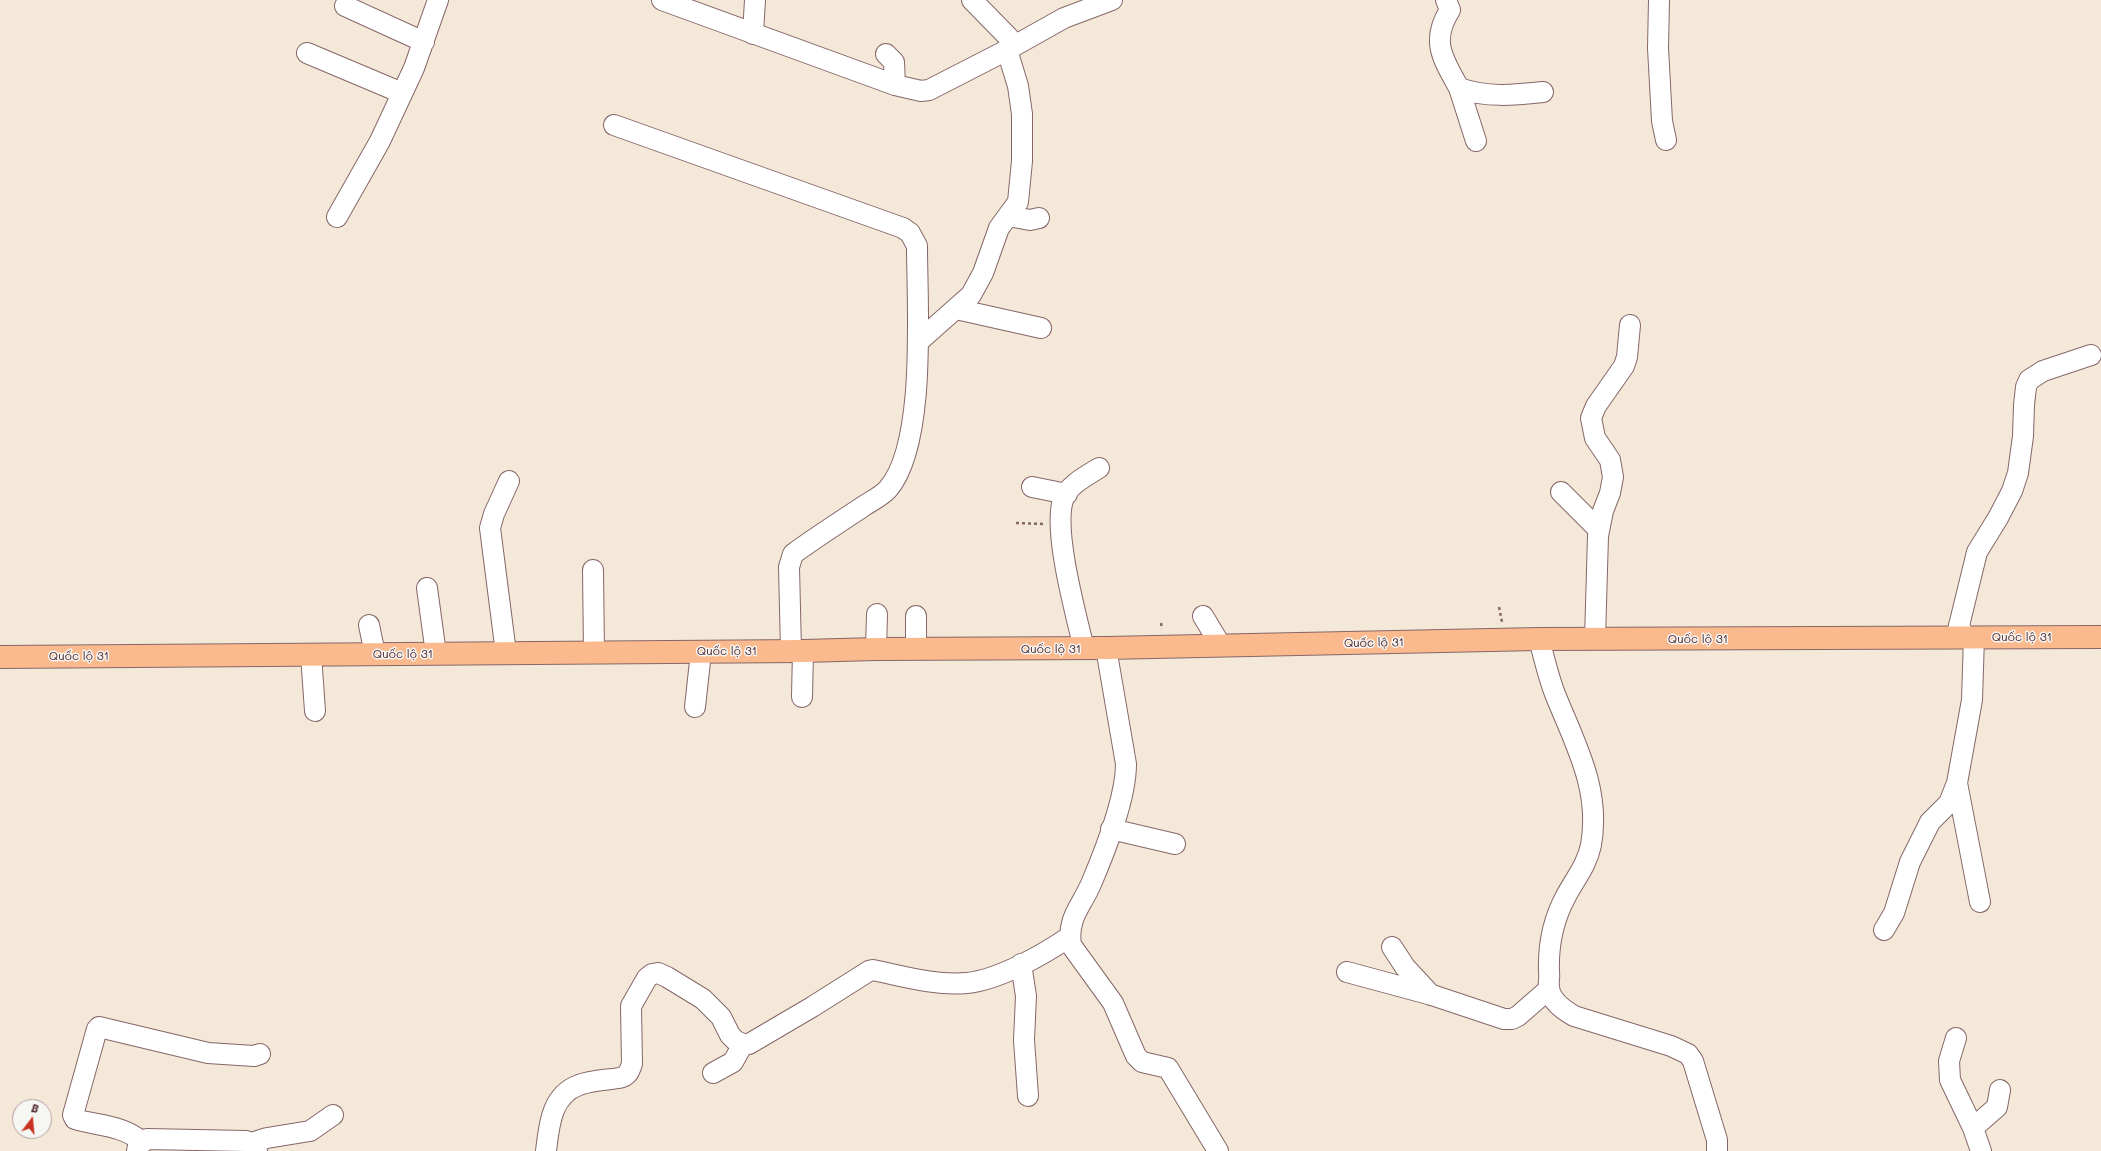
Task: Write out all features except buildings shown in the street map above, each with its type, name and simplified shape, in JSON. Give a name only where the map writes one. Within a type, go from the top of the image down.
[{"type":"highway","name":"Quốc lộ 31","points":[[0,657],[701,652],[876,649],[1084,649],[1538,639],[1963,633],[2101,637]]},
{"type":"street","points":[[337,217],[380,141],[424,42],[438,0]]},
{"type":"street","points":[[662,0],[895,85],[921,91],[929,90],[1064,18],[1112,0]]},
{"type":"street","points":[[753,34],[755,0]]},
{"type":"street","points":[[918,342],[956,309],[977,286],[996,234],[1018,202],[1022,161],[1022,114],[1011,47],[972,0]]},
{"type":"street","points":[[1446,0],[1450,10],[1440,29],[1439,46],[1459,88],[1476,141]]},
{"type":"street","points":[[1658,0],[1658,48],[1662,121],[1663,132],[1666,140]]},
{"type":"street","points":[[345,6],[424,42]]},
{"type":"street","points":[[307,53],[402,93]]},
{"type":"street","points":[[886,54],[894,62],[895,85]]},
{"type":"street","points":[[1459,88],[1468,91],[1504,96],[1543,92]]},
{"type":"street","points":[[614,125],[902,228],[910,233],[917,246],[918,366],[909,440],[899,473],[886,490],[793,554],[790,561],[802,697]]},
{"type":"street","points":[[1008,216],[1030,220],[1039,218]]},
{"type":"street","points":[[956,309],[1041,328]]},
{"type":"street","points":[[1595,639],[1599,530],[1613,477],[1610,460],[1595,438],[1591,418],[1596,406],[1624,366],[1627,357],[1630,325]]},
{"type":"street","points":[[1884,930],[1894,913],[1910,862],[1930,822],[1948,803],[1957,783],[1972,700],[1963,633],[1977,552],[1998,518],[2012,491],[2018,473],[2023,436],[2026,387],[2029,380],[2043,371],[2091,355]]},
{"type":"street","points":[[1084,649],[1064,555],[1060,519],[1064,499],[1067,494],[1078,480],[1099,468]]},
{"type":"street","points":[[506,653],[490,528],[494,514],[509,481]]},
{"type":"street","points":[[1032,487],[1067,494]]},
{"type":"street","points":[[1561,492],[1599,530]]},
{"type":"street","points":[[593,570],[594,652]]},
{"type":"street","points":[[427,588],[436,654]]},
{"type":"street","points":[[876,649],[878,614]]},
{"type":"street","points":[[916,616],[916,649]]},
{"type":"street","points":[[1203,616],[1220,646]]},
{"type":"street","points":[[369,625],[375,654]]},
{"type":"street","points":[[1538,639],[1554,692],[1584,768],[1593,803],[1594,823],[1585,864],[1566,896],[1554,924],[1548,957],[1549,988],[1561,1008],[1574,1016],[1671,1046],[1688,1054],[1693,1061],[1717,1140],[1717,1151]]},
{"type":"street","points":[[1106,648],[1126,764],[1123,796],[1091,884],[1072,919],[1069,937],[1071,945],[1079,958],[1113,1004],[1136,1056],[1142,1062],[1168,1068],[1218,1151]]},
{"type":"street","points":[[695,707],[701,652]]},
{"type":"street","points":[[311,655],[315,711]]},
{"type":"street","points":[[1957,783],[1980,902]]},
{"type":"street","points":[[1111,829],[1175,844]]},
{"type":"street","points":[[546,1151],[552,1111],[560,1099],[579,1085],[626,1077],[629,1072],[632,1064],[631,1006],[647,978],[652,974],[658,973],[667,977],[702,999],[721,1017],[730,1035],[743,1044],[754,1042],[869,971],[873,970],[897,976],[941,982],[965,983],[983,980],[1049,951],[1069,937]]},
{"type":"street","points":[[1392,947],[1406,967],[1432,995]]},
{"type":"street","points":[[1021,964],[1026,996],[1024,1040],[1028,1096]]},
{"type":"street","points":[[1347,972],[1432,995],[1504,1018],[1512,1019],[1549,988]]},
{"type":"street","points":[[260,1054],[254,1056],[208,1053],[99,1026],[96,1029],[73,1115],[75,1119],[119,1128],[134,1135],[140,1146],[158,1139],[246,1141],[254,1147],[267,1138],[310,1131],[333,1115]]},
{"type":"street","points":[[1956,1038],[1949,1061],[1950,1080],[1973,1128],[1981,1151]]},
{"type":"street","points":[[713,1073],[733,1062],[743,1044]]},
{"type":"street","points":[[1973,1128],[1997,1107],[2000,1090]]},
{"type":"path","points":[[1016,523],[1061,524]]}]
